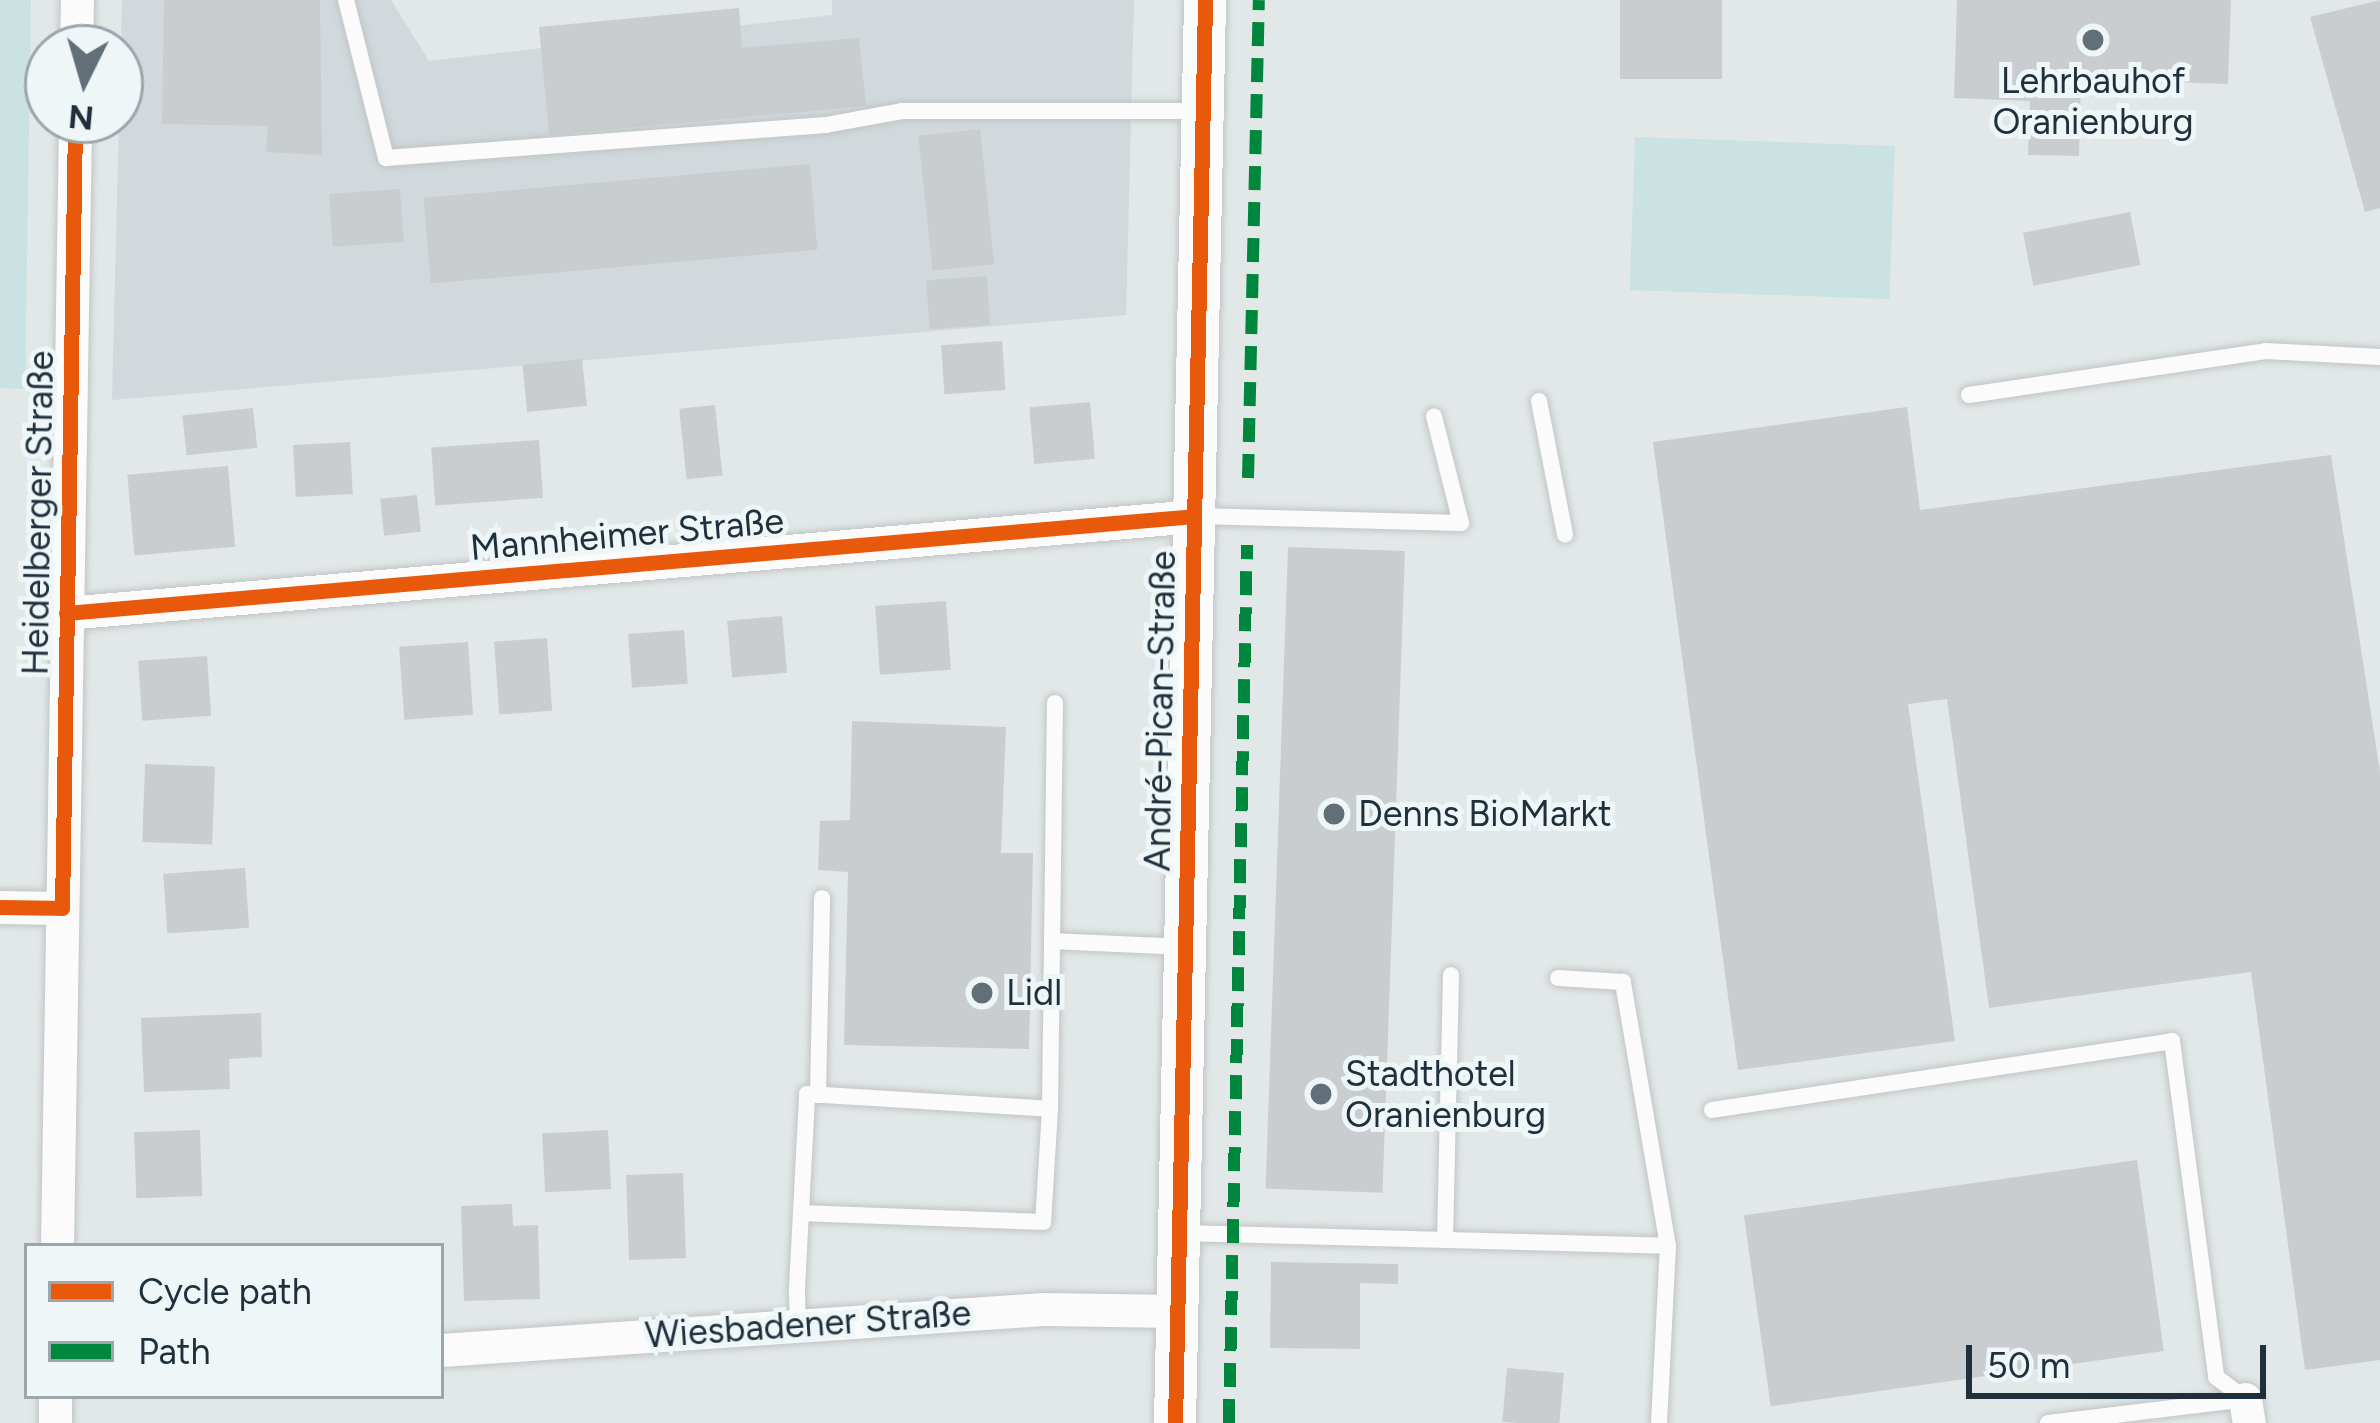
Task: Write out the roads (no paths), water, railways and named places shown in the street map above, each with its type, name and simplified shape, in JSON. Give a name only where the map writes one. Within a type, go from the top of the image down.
[{"type":"street","name":"André-Pican-Straße","points":[[1175,1423],[1205,0]]},
{"type":"street","name":"Heidelberger Straße","points":[[57,1243],[75,144]]},
{"type":"street","name":"Mannheimer Straße","points":[[66,613],[1194,516]]},
{"type":"street","points":[[0,907],[62,908]]},
{"type":"street","name":"Wiesbadener Straße","points":[[444,1350],[1044,1309],[1176,1311]]},
{"type":"lane","points":[[346,0],[386,158],[826,125],[902,111],[1202,111]]},
{"type":"lane","points":[[1969,395],[2266,351],[2380,357]]},
{"type":"lane","points":[[1539,401],[1565,536]]},
{"type":"lane","points":[[1194,516],[1461,523],[1434,416]]},
{"type":"lane","points":[[801,1213],[1043,1222],[1050,1109],[1055,703]]},
{"type":"lane","points":[[818,1095],[822,898]]},
{"type":"lane","points":[[1052,941],[1185,947]]},
{"type":"lane","points":[[1445,1240],[1451,975]]},
{"type":"lane","points":[[1558,978],[1623,982],[1668,1246],[1659,1423]]},
{"type":"lane","points":[[1712,1110],[2172,1041],[2216,1377],[2247,1411]]},
{"type":"lane","points":[[798,1324],[807,1094],[1050,1109]]},
{"type":"lane","points":[[1179,1233],[1668,1246]]},
{"type":"lane","points":[[2048,1423],[2247,1411]]},
{"type":"place","name":"Lehrbauhof Oranienburg","points":[[2093,40]]},
{"type":"place","name":"Denns BioMarkt","points":[[1334,814]]},
{"type":"place","name":"Lidl","points":[[982,993]]},
{"type":"place","name":"Stadthotel Oranienburg","points":[[1321,1094]]}]
